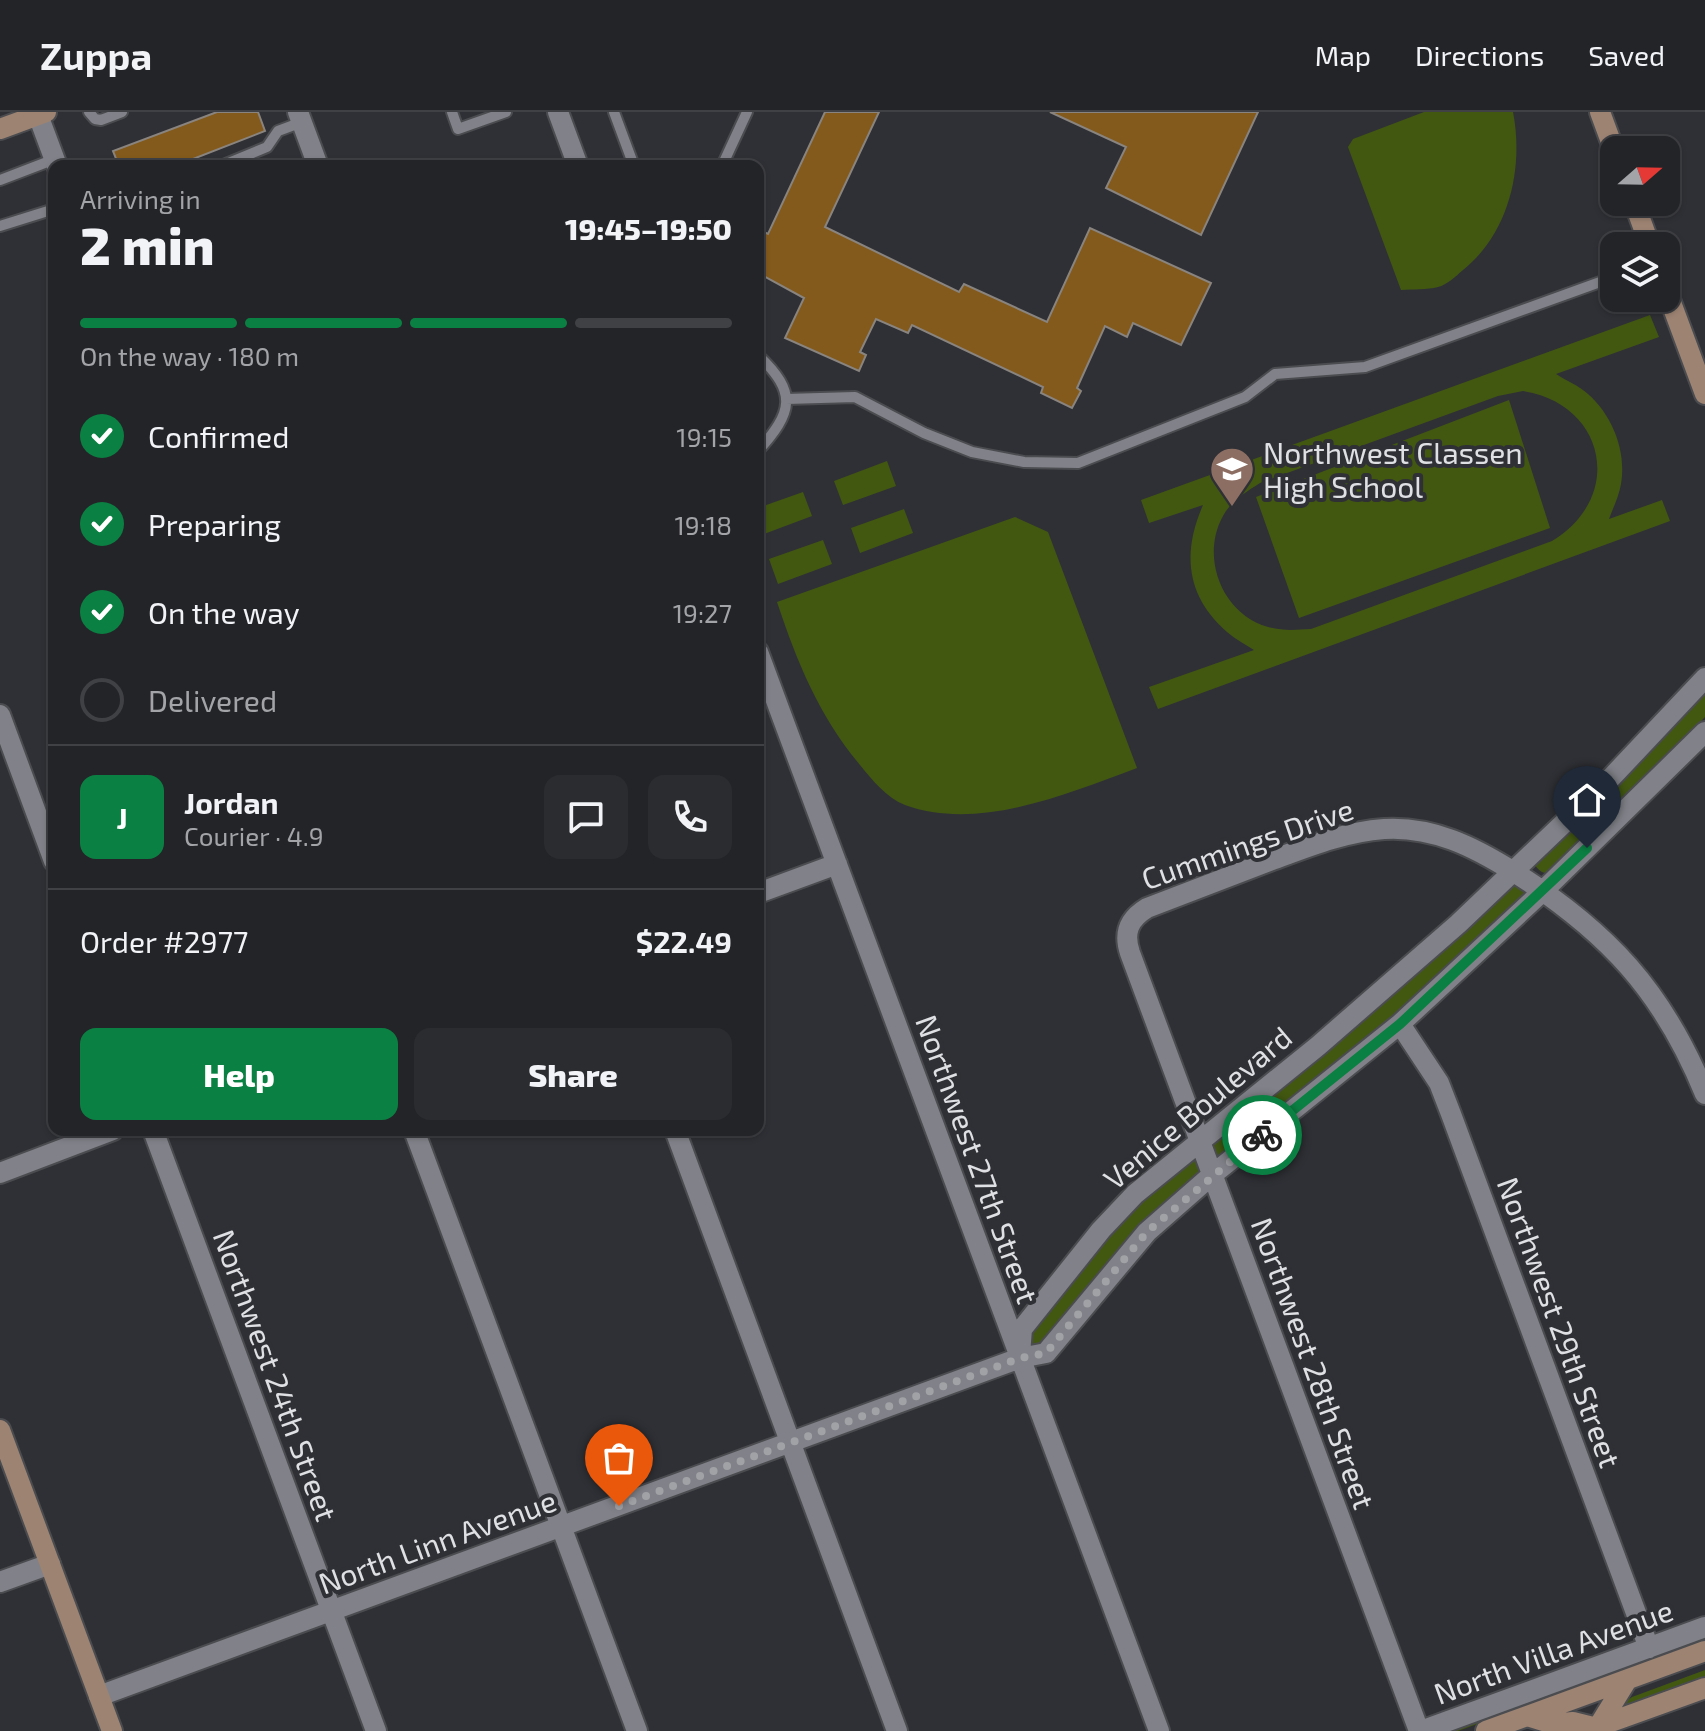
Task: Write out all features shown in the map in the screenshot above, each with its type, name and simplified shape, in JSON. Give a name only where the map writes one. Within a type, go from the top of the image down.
[{"type":"main road","points":[[1600,112],[1609,136]]},
{"type":"main road","points":[[0,129],[42,113]]},
{"type":"main road","points":[[1675,312],[1705,394]]},
{"type":"main road","points":[[0,1430],[112,1731]]},
{"type":"main road","name":"North Villa Avenue","points":[[1486,1731],[1705,1651]]},
{"type":"main road","points":[[1597,1730],[1627,1680]]},
{"type":"main road","points":[[1527,1716],[1553,1724],[1573,1722],[1597,1730],[1705,1688]]},
{"type":"street","points":[[42,113],[55,160]]},
{"type":"street","points":[[563,113],[576,160]]},
{"type":"street","points":[[300,117],[316,160]]},
{"type":"street","name":"Northwest 27th Street","points":[[764,668],[1159,1731]]},
{"type":"street","name":"Venice Boulevard","points":[[1705,678],[1608,781],[1458,924],[1318,1046],[1135,1194],[1101,1230],[1022,1329],[1020,1358],[1046,1353],[1147,1232],[1212,1175],[1400,1024],[1543,891],[1705,732]]},
{"type":"street","points":[[0,715],[48,845]]},
{"type":"street","name":"Cummings Drive","points":[[1129,925],[1147,908],[1355,833],[1395,829],[1434,833],[1471,846],[1512,871],[1603,938],[1644,984],[1670,1021],[1705,1094]]},
{"type":"street","points":[[764,891],[837,864]]},
{"type":"street","name":"Northwest 28th Street","points":[[1129,925],[1127,943],[1420,1731]]},
{"type":"street","name":"Northwest 29th Street","points":[[1400,1024],[1432,1071],[1451,1114],[1649,1648]]},
{"type":"street","points":[[0,1173],[97,1136]]},
{"type":"street","name":"Northwest 24th Street","points":[[155,1136],[376,1731]]},
{"type":"street","points":[[416,1136],[637,1731]]},
{"type":"street","points":[[677,1136],[897,1731]]},
{"type":"street","name":"North Linn Avenue","points":[[99,1696],[1020,1358]]},
{"type":"street","points":[[0,1582],[50,1564]]},
{"type":"street","name":"North Villa Avenue","points":[[1420,1731],[1705,1627]]},
{"type":"lane","points":[[89,112],[95,119],[101,120],[122,112]]},
{"type":"lane","points":[[452,112],[458,129],[506,112]]},
{"type":"lane","points":[[614,112],[632,160]]},
{"type":"lane","points":[[725,160],[747,112]]},
{"type":"lane","points":[[236,160],[267,147],[278,131],[300,117]]},
{"type":"lane","points":[[0,180],[48,165]]},
{"type":"lane","points":[[0,226],[48,211]]},
{"type":"lane","points":[[786,399],[855,397],[924,433],[972,452],[1024,462],[1078,463],[1245,397],[1275,374],[1365,367],[1600,282]]},
{"type":"lane","points":[[764,361],[775,371],[786,399],[784,418],[764,443]]},
{"type":"green space","points":[[1424,112],[1513,112],[1516,133],[1514,177],[1502,219],[1479,255],[1441,286],[1401,290],[1348,147],[1353,139]]},
{"type":"green space","points":[[1650,315],[1659,337],[1556,374],[1593,399],[1615,432],[1622,471],[1619,493],[1609,519],[1662,500],[1670,521],[1158,709],[1149,687],[1254,650],[1230,635],[1213,618],[1196,589],[1192,573],[1192,540],[1203,505],[1149,523],[1141,500]],"holes":[[[1523,391],[1551,399],[1573,414],[1588,433],[1596,454],[1597,478],[1590,501],[1575,522],[1552,541],[1311,629],[1268,627],[1238,610],[1227,597],[1215,566],[1216,532],[1230,506],[1260,483],[1498,396]]]},
{"type":"green space","points":[[1509,400],[1550,528],[1299,618],[1256,497]]},
{"type":"green space","points":[[887,461],[896,486],[843,505],[834,481]]},
{"type":"green space","points":[[803,492],[812,516],[764,534],[764,506]]},
{"type":"green space","points":[[904,509],[913,533],[860,553],[851,528]]},
{"type":"green space","points":[[1015,517],[1048,532],[1137,768],[1053,798],[993,812],[933,812],[905,805],[875,782],[845,746],[821,708],[801,667],[777,602]]},
{"type":"green space","points":[[823,540],[832,564],[778,584],[769,559]]},
{"type":"green space","points":[[1705,689],[1705,717],[1555,871],[1545,873],[1539,869],[1534,864]]},
{"type":"green space","points":[[1515,880],[1529,890],[1397,1017],[1216,1161],[1211,1147],[1216,1136]]},
{"type":"green space","points":[[1198,1151],[1205,1168],[1140,1227],[1040,1346],[1027,1343],[1038,1323],[1119,1222]]},
{"type":"green space","points":[[1705,1635],[1705,1641],[1458,1731],[1442,1731]]},
{"type":"green space","points":[[1705,1670],[1705,1678],[1622,1708],[1621,1705],[1632,1697]]},
{"type":"building","points":[[217,112],[258,112],[265,131],[190,160],[117,160],[113,151]]},
{"type":"building","points":[[825,112],[879,112],[825,227],[959,292],[964,284],[1047,322],[1090,228],[1211,283],[1181,345],[1133,323],[1127,337],[1105,326],[1077,388],[1081,391],[1072,408],[1041,393],[1043,387],[912,325],[908,333],[876,319],[860,352],[866,355],[859,371],[785,338],[804,298],[764,276],[764,232],[768,234]]},
{"type":"building","points":[[1050,112],[1258,112],[1201,235],[1106,188],[1126,147]]},
{"type":"way so far","points":[[619,1506],[1020,1358],[1046,1353],[1147,1232],[1262,1135]]},
{"type":"place","name":"Northwest Classen High School","points":[[1232,508]]},
{"type":"route","points":[[1262,1135],[1400,1024],[1587,848]]}]
